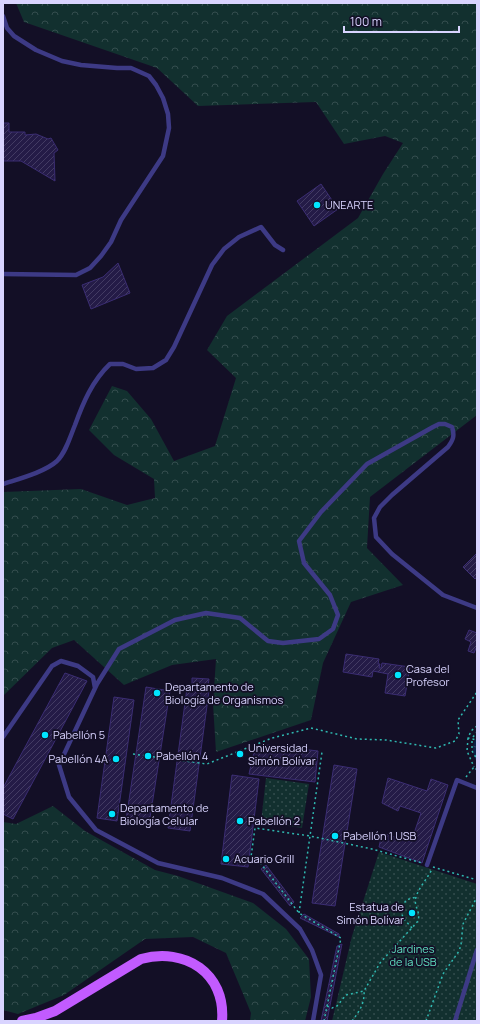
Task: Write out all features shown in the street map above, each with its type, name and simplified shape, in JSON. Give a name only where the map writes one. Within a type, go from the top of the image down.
[{"type":"main road","points":[[22,1021],[55,1011],[141,959],[153,955],[168,955],[180,958],[191,962],[207,974],[217,988],[220,998],[222,1021]]},
{"type":"lane","points":[[3,16],[7,28],[14,36],[36,50],[62,61],[81,65],[131,68],[149,76],[163,98],[168,114],[169,128],[163,156],[121,220],[111,242],[90,268],[76,275],[3,274]]},
{"type":"lane","points":[[3,484],[35,474],[56,461],[67,445],[84,400],[99,374],[110,364],[123,364],[136,369],[154,368],[166,360],[174,347],[212,265],[224,249],[239,237],[261,227],[275,245],[283,250]]},
{"type":"lane","points":[[313,1021],[321,975],[312,950],[300,929],[263,894],[222,878],[158,863],[96,830],[69,797],[59,765],[95,688],[119,649],[175,620],[206,613],[240,618],[268,641],[283,643],[319,639],[333,629],[338,615],[330,595],[304,563],[299,542],[321,512],[367,464],[422,432],[439,424],[445,424],[452,428],[454,433],[453,441],[380,507],[374,518],[376,537],[392,554],[443,595],[477,608]]},
{"type":"lane","points":[[3,737],[52,666],[61,661],[78,666],[93,677],[95,688]]},
{"type":"lane","points":[[427,865],[457,780],[477,788]]},
{"type":"lane","points":[[455,1021],[477,950]]},
{"type":"path","points":[[133,754],[207,764],[272,738],[311,728],[357,739],[386,740],[436,748],[455,741],[459,734],[458,720],[477,692]]},
{"type":"path","points":[[477,726],[471,731],[468,738],[467,752],[477,770]]},
{"type":"path","points":[[473,737],[477,732]]},
{"type":"path","points":[[468,738],[477,740]]},
{"type":"path","points":[[472,741],[472,751],[477,759]]},
{"type":"path","points":[[299,913],[322,752]]},
{"type":"path","points":[[463,783],[466,776],[474,767]]},
{"type":"path","points":[[324,1021],[341,938],[299,913],[258,860],[251,857],[255,828],[310,836],[372,849],[477,880]]},
{"type":"path","points":[[352,1021],[358,1014],[362,1005],[364,991],[380,963],[418,921],[420,912],[416,904],[416,897],[433,867]]},
{"type":"path","points":[[412,928],[403,918],[401,910],[406,900],[416,897]]},
{"type":"path","points":[[426,1021],[443,974],[459,951],[463,924],[477,897]]},
{"type":"path","points":[[327,1006],[332,1008],[337,1006],[346,996],[364,991]]},
{"type":"green space","points":[[16,3],[477,3],[477,415],[370,497],[367,548],[403,585],[351,602],[323,663],[311,720],[216,752],[213,704],[216,659],[172,665],[124,685],[74,640],[52,648],[3,696],[3,492],[81,489],[127,505],[155,498],[154,479],[114,455],[89,430],[112,386],[127,391],[151,419],[174,461],[215,446],[236,378],[207,350],[227,316],[358,218],[383,174],[403,143],[385,136],[344,144],[316,102],[198,106],[157,68],[24,22]]},
{"type":"green space","points":[[266,778],[309,784],[302,828],[261,822]]},
{"type":"green space","points":[[53,806],[85,831],[155,870],[178,876],[253,903],[286,929],[309,959],[311,997],[305,1021],[250,1021],[251,1013],[226,953],[193,937],[145,939],[64,995],[18,1014],[3,1010],[3,822],[16,824]]},
{"type":"green space","name":"Jardines de la USB","points":[[379,852],[477,884],[477,1021],[332,1021],[352,936]]},
{"type":"water","points":[[477,737],[477,763],[473,750]]},
{"type":"building","points":[[3,123],[9,123],[9,132],[25,132],[25,135],[36,134],[48,139],[51,138],[58,150],[54,153],[55,181],[21,161],[3,161]]},
{"type":"building","name":"UNEARTE","points":[[321,184],[338,209],[314,226],[297,201]]},
{"type":"building","points":[[118,263],[130,293],[91,309],[82,285],[103,277]]},
{"type":"building","points":[[477,553],[477,577],[475,579],[463,567]]},
{"type":"building","points":[[469,630],[477,633],[477,649],[476,648],[474,653],[468,651],[471,642],[465,639]]},
{"type":"building","name":"Casa del Profesor","points":[[346,654],[379,659],[379,668],[381,668],[382,663],[410,667],[405,696],[385,693],[388,674],[373,671],[372,677],[343,672]]},
{"type":"building","name":"Pabellón 5","points":[[65,673],[87,681],[13,819],[3,814],[3,788]]},
{"type":"building","points":[[192,678],[209,679],[208,686],[192,685]]},
{"type":"building","name":"Pabellón 4","points":[[146,687],[170,691],[149,824],[126,820]]},
{"type":"building","points":[[187,688],[209,691],[190,831],[168,828]]},
{"type":"building","name":"Pabellón 4A","points":[[114,697],[134,700],[117,821],[97,818]]},
{"type":"building","points":[[268,745],[318,751],[315,782],[249,774],[254,752]]},
{"type":"building","name":"Pabellón 1 USB","points":[[334,765],[357,769],[335,906],[312,903]]},
{"type":"building","name":"Pabellón 2","points":[[232,775],[259,779],[248,867],[221,864]]},
{"type":"building","points":[[388,778],[427,791],[431,779],[448,785],[422,863],[379,847],[382,833],[411,842],[421,813],[400,806],[398,811],[382,803]]},
{"type":"building","points":[[266,865],[294,902],[290,906],[261,869]]},
{"type":"building","points":[[304,914],[339,934],[339,937],[300,918]]},
{"type":"building","points":[[342,944],[327,1021],[321,1021],[337,946]]},
{"type":"place","name":"UNEARTE","points":[[317,205]]},
{"type":"place","name":"Casa del Profesor","points":[[398,675]]},
{"type":"place","name":"Departamento de Biología de Organismos","points":[[157,693]]},
{"type":"place","name":"Pabellón 5","points":[[45,735]]},
{"type":"place","name":"Universidad Simón Bolívar","points":[[240,754]]},
{"type":"place","name":"Pabellón 4","points":[[148,756]]},
{"type":"place","name":"Pabellón 4A","points":[[116,759]]},
{"type":"place","name":"Departamento de Biología Celular","points":[[112,814]]},
{"type":"place","name":"Pabellón 2","points":[[240,821]]},
{"type":"place","name":"Pabellón 1 USB","points":[[335,836]]},
{"type":"place","name":"Acuario Grill","points":[[226,859]]},
{"type":"place","name":"Estatua de Simón Bolívar","points":[[412,913]]}]
